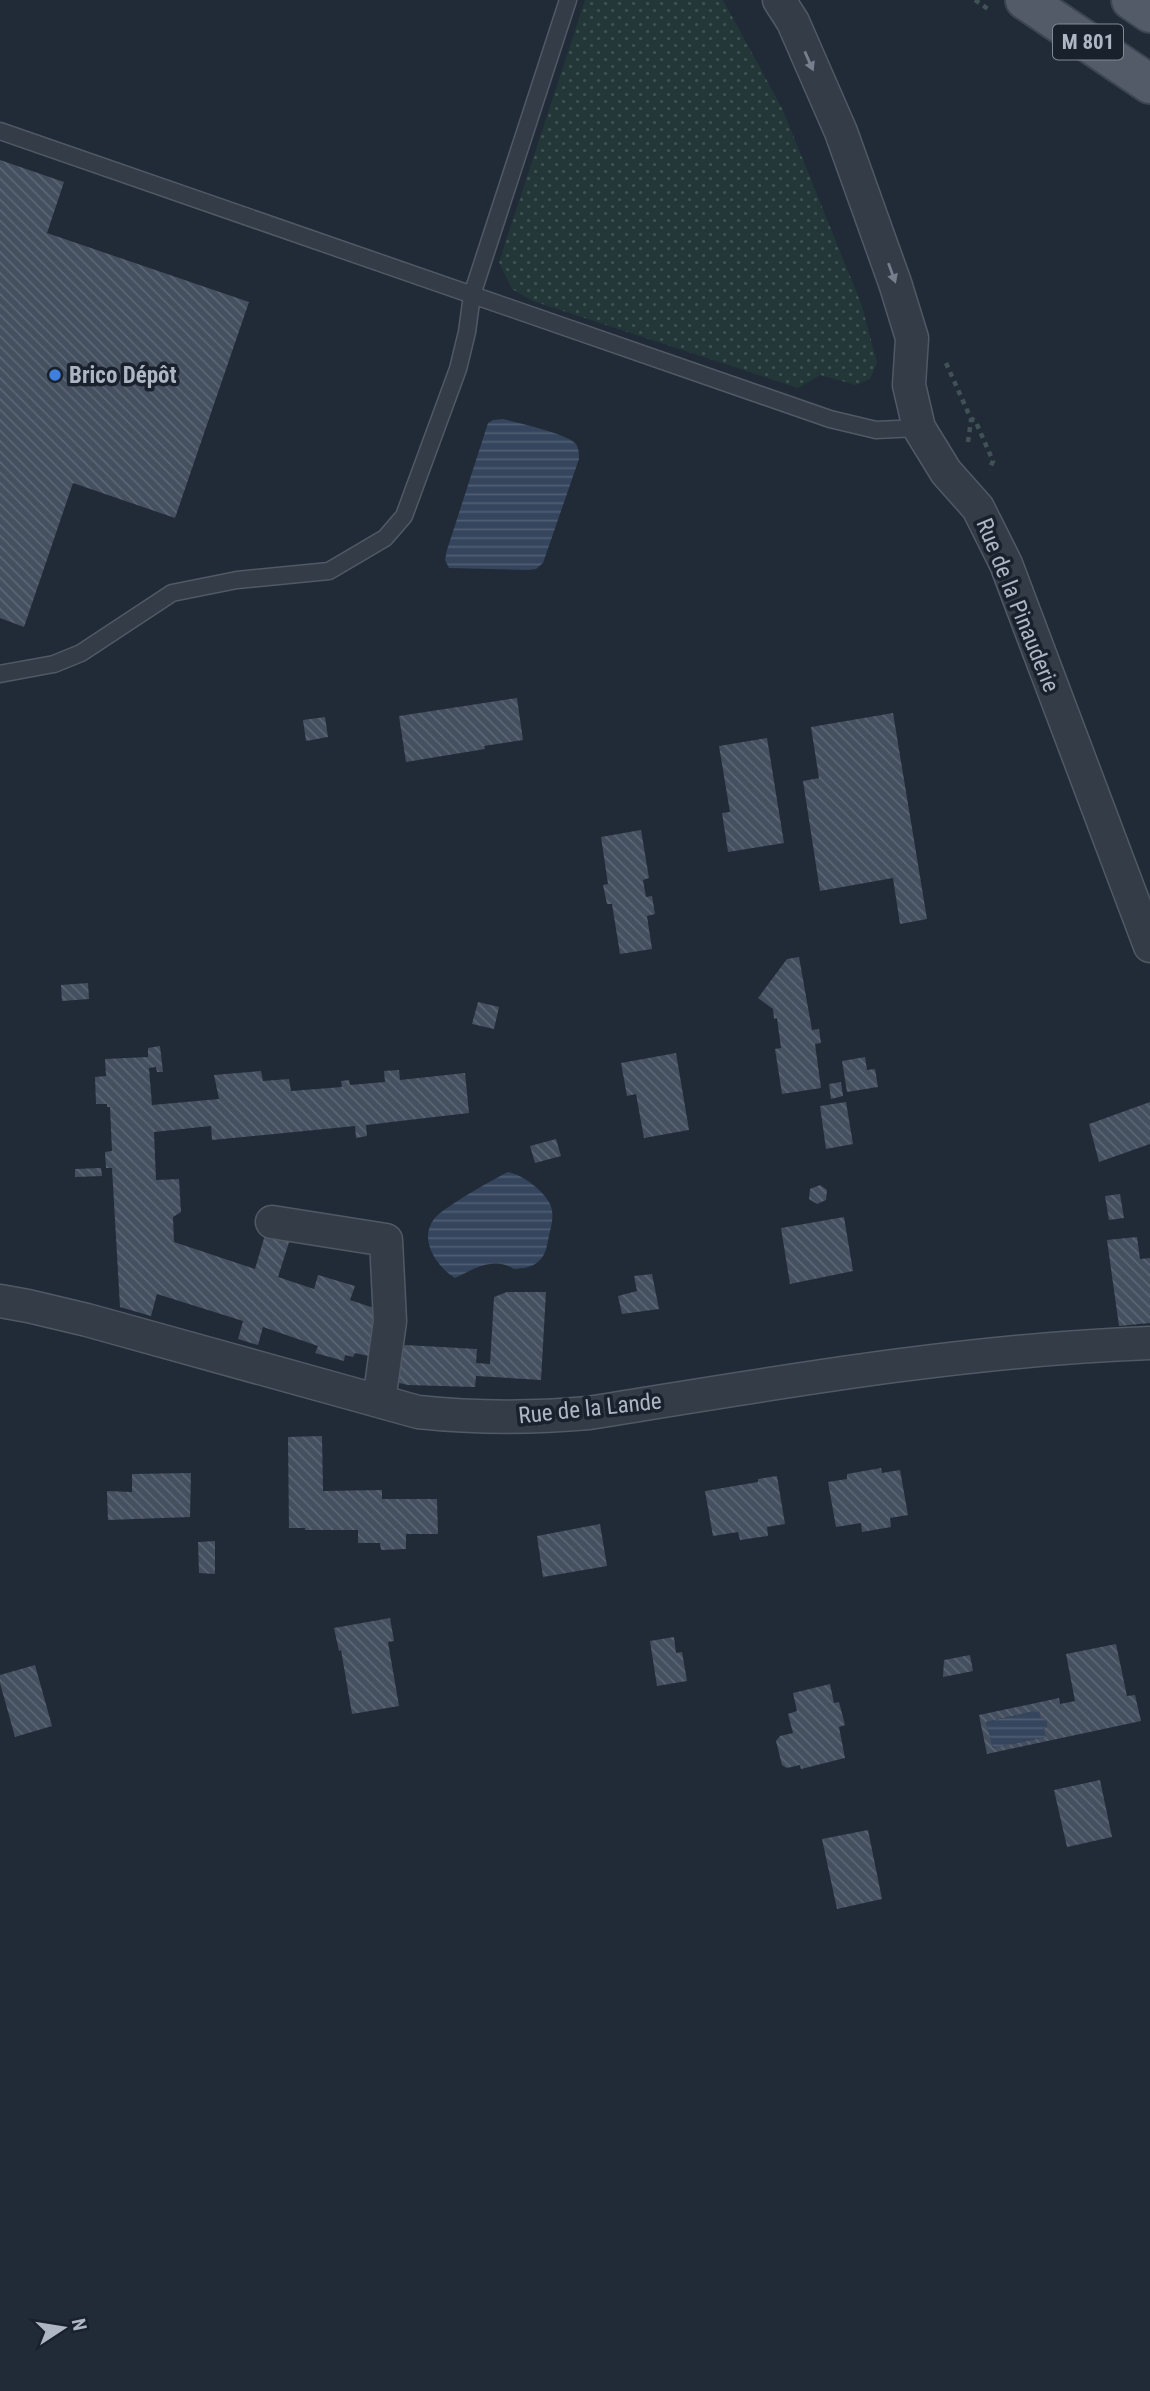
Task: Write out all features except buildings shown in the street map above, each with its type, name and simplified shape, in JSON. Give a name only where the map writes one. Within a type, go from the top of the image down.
[{"type":"main road","name":"M 801","points":[[1025,0],[1150,84]]},
{"type":"main road","name":"M 801","points":[[1130,0],[1150,13]]},
{"type":"street","name":"Rue de la Pinauderie","points":[[779,0],[793,22],[841,132],[895,284],[912,338],[909,384],[919,428],[946,472],[978,508],[1006,564],[1150,946]]},
{"type":"street","points":[[272,1222],[386,1240],[390,1321],[379,1401]]},
{"type":"street","name":"Rue de la Lande","points":[[0,1301],[87,1320],[418,1412],[542,1417],[589,1413],[911,1364],[1088,1345],[1150,1343]]},
{"type":"lane","points":[[0,674],[54,664],[81,653],[172,593],[237,580],[329,570],[385,538],[404,516],[453,382],[467,332],[472,295],[568,0]]},
{"type":"lane","points":[[0,131],[830,419],[876,430],[919,428]]},
{"type":"path","points":[[971,419],[975,420],[993,461],[989,470]]},
{"type":"green space","points":[[585,0],[723,0],[782,108],[862,306],[877,363],[870,379],[856,385],[820,375],[798,388],[533,301],[512,289],[499,262]]},
{"type":"water","points":[[503,419],[569,439],[578,449],[579,459],[543,563],[536,569],[529,570],[449,568],[445,560],[447,550],[488,423]]},
{"type":"water","points":[[508,1172],[532,1184],[550,1204],[552,1220],[543,1256],[527,1267],[514,1269],[506,1265],[491,1264],[455,1278],[436,1260],[429,1244],[428,1236],[434,1219],[469,1194]]},
{"type":"water","points":[[1039,1710],[1047,1721],[1047,1727],[1043,1729],[1046,1737],[993,1748],[986,1722]]},
{"type":"place","name":"Brico Dépôt","points":[[55,375]]}]
